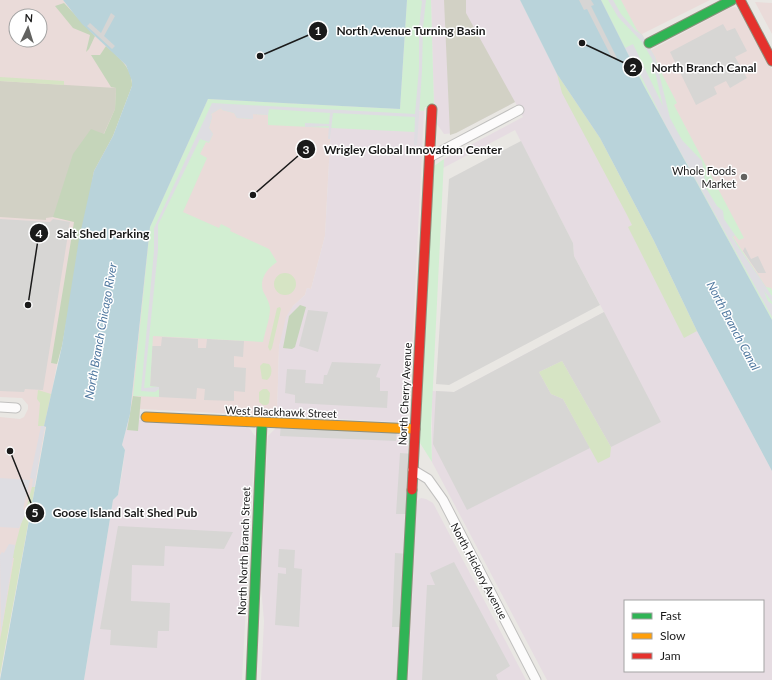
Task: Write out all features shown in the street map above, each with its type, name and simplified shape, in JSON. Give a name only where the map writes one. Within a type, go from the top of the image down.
[{"type":"street","points":[[649,43],[732,0]]},
{"type":"street","points":[[740,0],[772,61]]},
{"type":"street","name":"North Cherry Avenue","points":[[402,680],[432,109]]},
{"type":"street","points":[[430,157],[519,110]]},
{"type":"street","points":[[0,407],[16,408]]},
{"type":"street","name":"West Blackhawk Street","points":[[146,417],[415,429]]},
{"type":"street","name":"North North Branch Street","points":[[251,680],[262,423]]},
{"type":"street","name":"North Hickory Avenue","points":[[413,470],[428,479],[442,500],[536,680]]},
{"type":"shaded area","points":[[0,0],[63,0],[82,24],[127,65],[57,364],[0,675],[0,417],[20,419],[24,417],[28,409],[28,405],[22,398],[0,397]]},
{"type":"shaded area","points":[[420,0],[426,0],[423,27],[422,71],[417,145],[414,145],[415,117],[333,113],[330,139],[328,139],[329,126],[305,127],[305,123],[329,124],[330,113],[269,109],[268,115],[253,114],[253,119],[237,118],[234,113],[222,110],[221,108],[211,114],[212,117],[209,128],[213,134],[209,142],[200,139],[158,225],[158,250],[144,388],[159,387],[159,389],[155,392],[141,391],[154,251],[154,228],[212,103],[415,114],[419,68],[419,28],[422,1]]},
{"type":"shaded area","points":[[431,0],[520,0],[557,74],[600,138],[697,331],[772,471],[772,680],[547,680],[432,462],[432,391],[454,392],[604,312],[574,256],[573,243],[515,130],[443,168],[444,159],[523,117],[515,102],[456,133],[444,134],[436,123],[434,107]]},
{"type":"shaded area","points":[[444,0],[466,0],[466,13],[515,102],[450,135]]},
{"type":"shaded area","points":[[601,0],[710,0],[642,34],[651,50],[730,8],[735,7],[742,11],[772,69],[772,320],[644,86]]},
{"type":"shaded area","points":[[608,0],[613,0],[621,14],[635,30],[642,35],[655,57],[670,118],[682,140],[702,161],[706,188],[717,206],[723,211],[724,219],[735,235],[732,237],[772,296],[772,302],[764,291],[768,301],[772,304],[772,317],[666,126],[636,66],[639,65],[634,56],[630,58],[625,48],[633,44],[663,106],[652,59],[642,42],[618,17]]},
{"type":"shaded area","points":[[755,2],[772,3],[772,34]]},
{"type":"shaded area","points":[[723,24],[727,31],[735,28],[747,51],[735,57],[747,78],[730,88],[726,81],[714,87],[717,94],[696,105],[670,52]]},
{"type":"shaded area","points":[[0,81],[116,88],[115,109],[95,153],[74,221],[53,217],[46,218],[46,220],[0,217]]},
{"type":"shaded area","points":[[208,99],[332,106],[325,236],[311,289],[307,288],[305,295],[293,306],[279,346],[277,416],[140,409],[140,415],[130,414],[150,227]]},
{"type":"shaded area","points":[[332,106],[424,111],[409,411],[405,419],[398,422],[277,416],[279,346],[286,317],[293,306],[305,295],[307,288],[311,289],[325,236]]},
{"type":"shaded area","points":[[521,141],[573,243],[574,256],[600,305],[449,385],[436,384],[449,179]]},
{"type":"shaded area","points":[[0,219],[50,222],[53,219],[70,222],[43,390],[25,389],[24,392],[0,391]]},
{"type":"shaded area","points":[[308,310],[328,312],[318,352],[299,346]]},
{"type":"shaded area","points":[[604,312],[661,422],[611,447],[562,361],[539,372],[551,394],[563,399],[590,448],[467,510],[433,444],[436,391],[454,392]]},
{"type":"shaded area","points":[[162,337],[198,339],[198,348],[206,348],[207,339],[244,341],[243,357],[234,356],[234,367],[246,368],[245,392],[234,391],[234,401],[204,400],[205,389],[197,388],[196,399],[159,397],[159,387],[150,387],[152,346],[161,346]]},
{"type":"shaded area","points":[[332,362],[381,364],[376,377],[380,378],[380,391],[388,391],[387,408],[295,403],[295,395],[285,393],[287,369],[306,370],[305,383],[323,384],[324,375],[327,375]]},
{"type":"shaded area","points":[[130,414],[140,415],[139,420],[246,426],[255,436],[242,680],[84,680],[113,500],[118,495],[122,473],[125,450],[122,445]]},
{"type":"shaded area","points":[[281,423],[397,429],[396,441],[280,436]]},
{"type":"shaded area","points":[[41,426],[45,426],[34,487],[32,487],[33,479],[30,478]]},
{"type":"shaded area","points":[[276,428],[397,434],[406,439],[408,444],[397,680],[261,680],[264,621],[261,586],[268,436]]},
{"type":"shaded area","points":[[400,453],[414,454],[411,514],[396,514]]},
{"type":"shaded area","points":[[0,478],[30,480],[23,509],[27,511],[19,528],[0,527]]},
{"type":"shaded area","points":[[421,498],[433,503],[526,680],[408,680],[417,501]]},
{"type":"shaded area","points":[[118,526],[233,532],[224,549],[165,546],[164,566],[132,565],[131,601],[170,603],[169,631],[158,631],[157,648],[110,645],[111,630],[100,629]]},
{"type":"shaded area","points":[[9,544],[15,545],[1,633],[0,555],[2,552],[4,553]]},
{"type":"shaded area","points":[[279,549],[295,550],[294,568],[302,569],[299,627],[275,625],[278,573],[286,574],[286,568],[278,567]]},
{"type":"shaded area","points":[[395,553],[409,554],[405,627],[392,627]]},
{"type":"shaded area","points":[[454,562],[510,666],[496,675],[498,680],[422,680],[427,585],[435,585],[430,573]]},
{"type":"green space","points":[[407,0],[431,0],[434,107],[425,107],[424,111],[416,110],[415,132],[268,125],[268,115],[253,114],[253,119],[237,118],[234,113],[222,110],[221,108],[211,114],[212,117],[209,128],[213,134],[209,143],[206,142],[200,154],[207,158],[183,212],[219,228],[221,224],[231,229],[230,231],[269,249],[277,262],[270,267],[262,282],[263,291],[270,308],[263,342],[153,336],[150,386],[159,387],[159,397],[133,396],[150,227],[208,99],[400,109]]},
{"type":"green space","points":[[601,0],[621,0],[637,30],[642,35],[655,57],[677,103],[674,105],[744,238],[739,240],[735,235],[733,237],[766,287],[771,288],[772,320],[644,86]]},
{"type":"green space","points":[[64,3],[95,36],[86,52],[90,35],[73,28],[55,6]]},
{"type":"green space","points":[[106,46],[124,63],[130,74],[132,86],[113,136],[94,171],[62,346],[57,364],[51,363],[74,222],[53,217],[73,154],[91,129],[104,134],[115,109],[116,88],[111,87],[91,55],[100,55]]},
{"type":"green space","points":[[557,74],[600,138],[654,241],[697,331],[684,338],[628,227],[632,225],[562,93]]},
{"type":"green space","points":[[0,77],[64,81],[64,85],[0,81]]},
{"type":"green space","points":[[444,159],[431,426],[432,462],[420,443],[434,166]]},
{"type":"green space","points":[[285,273],[293,276],[296,284],[293,292],[285,295],[277,292],[274,284],[277,276]]},
{"type":"green space","points":[[300,305],[306,307],[295,347],[292,349],[283,348],[289,316]]},
{"type":"green space","points":[[280,307],[281,309],[270,351],[268,347],[277,308]]},
{"type":"green space","points":[[562,361],[611,447],[610,457],[598,463],[563,399],[551,394],[539,372]]},
{"type":"green space","points":[[263,363],[269,364],[271,368],[271,375],[267,380],[262,379],[260,366]]},
{"type":"green space","points":[[263,389],[267,389],[270,393],[269,403],[267,405],[263,405],[259,402],[259,392]]},
{"type":"green space","points":[[38,390],[51,394],[44,426],[38,426],[40,403],[37,399]]},
{"type":"green space","points":[[133,396],[141,397],[138,431],[127,430]]},
{"type":"green space","points":[[32,487],[35,487],[0,675],[0,640],[14,558],[12,558]]},
{"type":"water","name":"North Branch Chicago River","points":[[63,0],[407,0],[400,109],[208,99],[150,227],[130,414],[122,445],[125,450],[118,495],[113,500],[84,680],[0,680],[46,427],[44,426],[62,346],[79,239],[94,171],[113,136],[132,86],[132,81],[126,65],[82,24]]},
{"type":"water","name":"North Branch Canal","points":[[520,0],[601,0],[644,86],[772,320],[772,471],[697,331],[654,241],[600,138],[557,74]]},
{"type":"pier","points":[[579,0],[591,0],[594,5],[591,6],[617,58],[613,60],[587,9],[584,10]]},
{"type":"pier","points":[[111,13],[115,16],[104,36],[115,46],[112,49],[87,26],[90,23],[101,33]]},
{"type":"pier","points":[[745,247],[751,259],[758,256],[766,273],[758,273],[743,251]]},
{"type":"traffic: fast","points":[[649,43],[732,0]]},
{"type":"traffic: fast","points":[[251,680],[262,423]]},
{"type":"traffic: fast","points":[[402,680],[412,490]]},
{"type":"traffic: slow","points":[[146,417],[415,429]]},
{"type":"traffic: jam","points":[[740,0],[772,61]]},
{"type":"traffic: jam","points":[[412,490],[432,109]]},
{"type":"place","name":"North Branch Canal","points":[[582,43]]},
{"type":"place","name":"North Avenue Turning Basin","points":[[260,56]]},
{"type":"place","name":"Whole Foods Market","points":[[744,177]]},
{"type":"place","name":"Wrigley Global Innovation Center","points":[[253,195]]},
{"type":"place","name":"Salt Shed Parking","points":[[28,305]]},
{"type":"place","name":"Goose Island Salt Shed Pub","points":[[10,451]]}]
